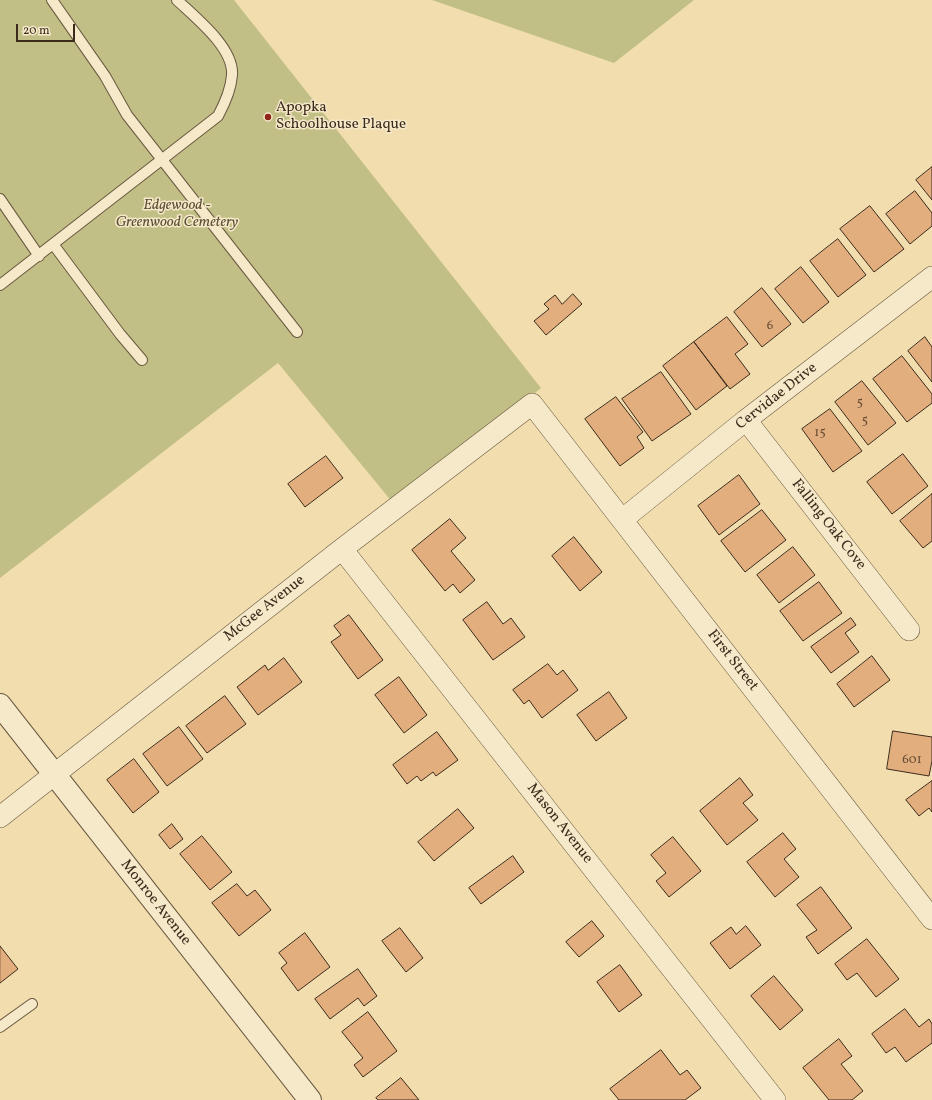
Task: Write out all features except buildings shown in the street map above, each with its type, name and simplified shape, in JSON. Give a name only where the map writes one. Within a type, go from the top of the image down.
[{"type":"street","name":"Cervidae Drive","points":[[623,519],[746,420],[932,277]]},
{"type":"street","name":"First Street","points":[[532,404],[623,519],[932,919]]},
{"type":"street","name":"McGee Avenue","points":[[0,817],[342,549],[532,404]]},
{"type":"street","name":"Falling Oak Cove","points":[[746,420],[908,630]]},
{"type":"street","name":"Mason Avenue","points":[[342,549],[774,1100]]},
{"type":"street","name":"Monroe Avenue","points":[[0,705],[310,1100]]},
{"type":"lane","points":[[52,0],[105,76],[128,115],[297,332]]},
{"type":"lane","points":[[0,285],[218,116],[227,99],[232,74],[227,53],[215,37],[177,0]]},
{"type":"lane","points":[[0,199],[39,256]]},
{"type":"lane","points":[[53,244],[120,334],[142,360]]},
{"type":"lane","points":[[0,1027],[32,1004]]},
{"type":"green space","name":"Edgewood - Greenwood Cemetery","points":[[0,0],[234,0],[541,388],[393,503],[278,363],[0,578]]},
{"type":"green space","points":[[432,0],[694,0],[614,63]]},
{"type":"place","name":"Apopka Schoolhouse Plaque","points":[[268,117]]}]
